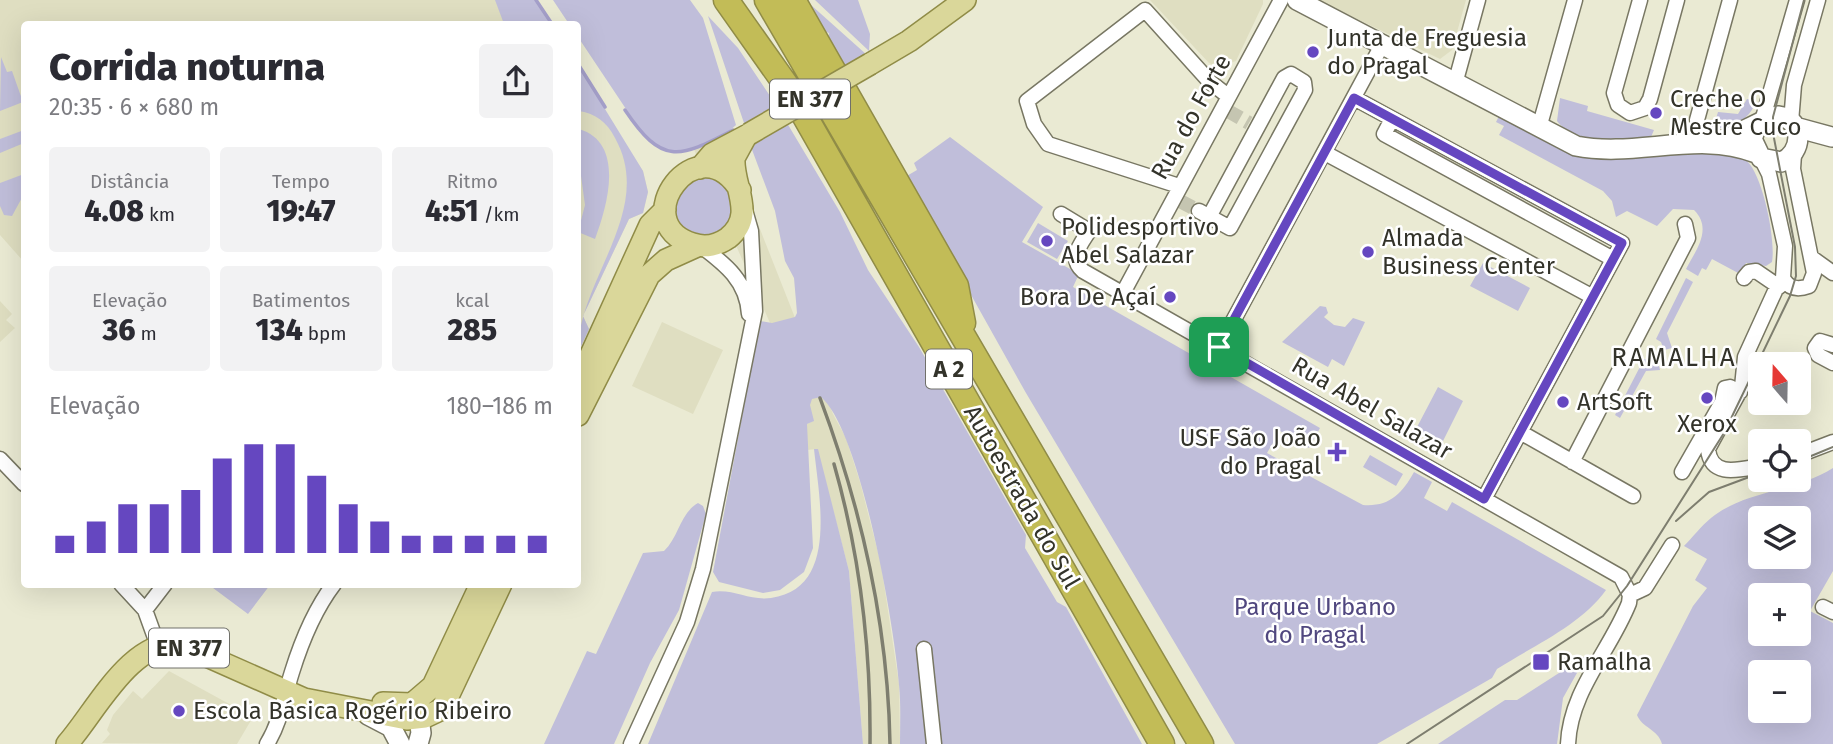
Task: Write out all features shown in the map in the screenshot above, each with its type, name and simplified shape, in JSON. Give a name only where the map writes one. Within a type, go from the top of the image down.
[{"type":"highway","name":"Autoestrada do Sul","points":[[726,0],[798,103],[1162,744]]},
{"type":"highway","name":"Autoestrada do Sul","points":[[767,0],[1201,744]]},
{"type":"highway","points":[[793,0],[956,286],[967,345]]},
{"type":"main road","name":"EN 377","points":[[748,135],[909,41],[965,0]]},
{"type":"main road","points":[[700,168],[712,154],[748,135]]},
{"type":"main road","points":[[581,409],[649,275],[673,255],[699,246],[717,244],[731,236],[740,222],[742,198],[734,158],[748,135]]},
{"type":"main road","points":[[581,376],[650,225],[665,210],[673,184],[685,173],[700,168],[723,173],[742,198]]},
{"type":"main road","points":[[665,210],[673,230],[684,240],[699,246]]},
{"type":"main road","points":[[411,712],[433,686],[479,588]]},
{"type":"main road","points":[[442,709],[499,588]]},
{"type":"main road","name":"EN 377","points":[[67,744],[102,697],[129,667],[158,646],[182,645],[287,694],[407,719],[411,712]]},
{"type":"main road","name":"EN 377","points":[[287,694],[411,712],[442,709]]},
{"type":"main road","name":"EN 377","points":[[53,744],[74,719],[102,697]]},
{"type":"street","name":"Rua do Forte","points":[[1123,293],[1281,0]]},
{"type":"street","points":[[1297,0],[1576,146],[1594,150],[1717,143],[1781,162],[1796,151],[1833,137]]},
{"type":"street","points":[[1455,83],[1478,0]]},
{"type":"street","points":[[1539,128],[1575,0]]},
{"type":"street","points":[[1640,0],[1614,93],[1618,105],[1630,113],[1644,108],[1650,99],[1677,0]]},
{"type":"street","points":[[1697,120],[1730,0]]},
{"type":"street","points":[[1748,468],[1733,471],[1717,467],[1709,457],[1708,449],[1740,392],[1746,354],[1781,284],[1785,246],[1769,174],[1752,139],[1760,123],[1797,0]]},
{"type":"street","points":[[1809,286],[1814,273],[1812,258],[1793,169],[1799,138],[1793,125],[1794,85],[1818,0]]},
{"type":"street","points":[[1177,195],[1048,144],[1034,124],[1027,107],[1030,97],[1145,10],[1210,82],[1226,105]]},
{"type":"street","points":[[1219,347],[1382,45]]},
{"type":"street","points":[[1291,74],[1304,82],[1305,90],[1230,228],[1204,214],[1253,125],[1284,78],[1291,74]]},
{"type":"street","points":[[1354,98],[1622,243],[1484,499]]},
{"type":"street","points":[[1717,143],[1777,116],[1793,125],[1833,137]]},
{"type":"street","points":[[1392,120],[1384,134],[1613,259]]},
{"type":"street","points":[[1325,153],[1593,296]]},
{"type":"street","points":[[631,744],[694,602],[755,311],[756,287],[749,222],[742,198]]},
{"type":"street","name":"Rua Abel Salazar","points":[[1060,214],[1089,231],[1075,256],[1076,264],[1083,271],[1617,574],[1625,582],[1630,595]]},
{"type":"street","points":[[1572,462],[1688,238],[1685,224]]},
{"type":"street","points":[[699,246],[730,270],[743,288],[748,304],[748,336]]},
{"type":"street","points":[[1812,258],[1833,273]]},
{"type":"street","points":[[1744,278],[1749,272],[1756,271],[1796,289],[1833,279]]},
{"type":"street","points":[[1833,345],[1820,341],[1815,348],[1818,355],[1833,363]]},
{"type":"street","points":[[1682,472],[1722,402],[1723,390],[1730,387],[1740,392]]},
{"type":"street","points":[[1520,432],[1633,496]]},
{"type":"street","points":[[1811,449],[1828,440]]},
{"type":"street","points":[[0,459],[21,481]]},
{"type":"street","points":[[1568,744],[1574,709],[1627,608],[1630,595],[1645,588],[1672,545]]},
{"type":"street","points":[[125,588],[145,610],[158,646]]},
{"type":"street","points":[[145,610],[162,588]]},
{"type":"street","points":[[267,744],[287,694],[292,671],[314,618],[332,588]]},
{"type":"street","points":[[924,649],[934,744]]},
{"type":"street","points":[[350,709],[384,721],[391,727],[400,744]]},
{"type":"street","points":[[426,744],[442,709]]},
{"type":"street","points":[[408,744],[411,712]]},
{"type":"street","points":[[411,712],[421,733],[418,744]]},
{"type":"shaded area","points":[[0,0],[517,0],[528,21],[21,21],[21,259],[0,235]]},
{"type":"shaded area","points":[[1150,0],[1263,0],[1263,4],[1236,61],[1218,67],[1209,63]]},
{"type":"shaded area","points":[[1318,0],[1466,0],[1452,50],[1440,59]]},
{"type":"shaded area","points":[[694,62],[833,414],[846,438],[860,482],[881,564],[899,684],[900,744],[863,744],[849,571],[817,449],[807,450],[807,424],[813,421],[660,72]]},
{"type":"shaded area","points":[[581,90],[599,104],[643,171],[648,192],[643,213],[629,219],[583,316],[589,329],[581,346]]},
{"type":"shaded area","points":[[0,301],[12,314],[6,320],[15,328],[0,342]]},
{"type":"shaded area","points":[[662,322],[723,350],[693,414],[632,386]]},
{"type":"shaded area","name":"Escola Básica Rogério Ribeiro","points":[[169,671],[253,717],[237,744],[102,743],[110,734],[107,730],[113,715],[133,691],[142,699]]},
{"type":"green space","points":[[495,0],[536,0],[550,21],[503,21]]},
{"type":"green space","points":[[553,0],[690,0],[703,18],[736,125],[715,140],[690,149],[664,149],[653,143],[642,133],[581,42],[581,21],[567,21]]},
{"type":"green space","points":[[808,0],[867,55],[846,69],[828,39],[829,33],[823,31],[807,3]]},
{"type":"green space","points":[[815,0],[858,0],[870,34],[869,51]]},
{"type":"green space","points":[[708,16],[738,48],[778,108],[745,126]]},
{"type":"green space","points":[[1,57],[7,72],[12,71],[21,103],[0,111]]},
{"type":"green space","points":[[581,70],[643,171],[648,192],[643,213],[629,219],[586,310],[612,246],[626,192],[625,165],[612,132],[595,116],[581,112]]},
{"type":"green space","points":[[1560,98],[1588,106],[1587,111],[1654,130],[1651,137],[1627,139],[1576,135],[1557,121]]},
{"type":"green space","points":[[1747,99],[1756,101],[1746,117],[1738,122],[1721,128],[1692,131],[1692,126],[1714,125],[1718,112],[1738,114]]},
{"type":"green space","points":[[1499,116],[1546,142],[1585,157],[1615,159],[1693,151],[1731,155],[1747,161],[1758,180],[1767,209],[1772,239],[1772,262],[1766,266],[1746,263],[1740,274],[1712,259],[1706,270],[1702,268],[1698,276],[1686,269],[1698,247],[1702,232],[1700,217],[1694,210],[1673,209],[1657,226],[1627,211],[1616,217],[1612,201],[1603,191],[1499,135],[1504,126],[1496,122]]},
{"type":"green space","points":[[787,123],[840,212],[868,270],[919,347],[1026,535],[1025,548],[1057,602],[1066,607],[1142,744],[900,744],[896,658],[874,533],[850,448],[836,417],[821,397],[812,399],[810,405],[814,421],[807,424],[813,548],[804,572],[780,590],[763,593],[719,582],[713,572],[760,321],[772,323],[795,317],[797,313],[794,278],[785,261],[775,211],[751,147],[751,143]]},
{"type":"green space","points":[[581,130],[594,136],[603,148],[608,162],[608,194],[595,239],[581,233],[585,205],[581,176]]},
{"type":"green space","points":[[21,131],[21,144],[0,153],[0,139]]},
{"type":"green space","name":"Parque Urbano do Pragal","points":[[950,137],[1043,207],[1022,242],[1079,274],[1073,287],[1320,428],[1309,448],[1280,431],[1267,453],[1363,505],[1380,504],[1394,498],[1414,472],[1432,482],[1424,498],[1447,511],[1452,502],[1606,590],[1583,614],[1497,669],[1492,678],[1377,744],[1235,744],[1026,393],[905,177],[917,170],[914,163]]},
{"type":"green space","points":[[21,175],[21,200],[12,216],[4,215],[0,206],[0,183]]},
{"type":"green space","points":[[698,178],[710,178],[725,186],[733,201],[733,213],[725,228],[710,236],[698,236],[683,228],[675,213],[675,201],[683,186]]},
{"type":"green space","name":"Polidesportivo Abel Salazar","points":[[1038,223],[1068,241],[1057,259],[1027,242]]},
{"type":"green space","points":[[1483,263],[1530,288],[1518,311],[1470,286]]},
{"type":"green space","points":[[1686,278],[1693,282],[1667,333],[1672,348],[1664,350],[1661,342],[1656,339]]},
{"type":"green space","points":[[1320,306],[1326,307],[1328,313],[1324,317],[1334,325],[1345,327],[1353,318],[1365,322],[1344,366],[1332,359],[1328,367],[1282,342]]},
{"type":"green space","points":[[584,317],[589,329],[581,346]]},
{"type":"green space","points":[[1644,359],[1658,362],[1660,370],[1646,371],[1620,418],[1615,415]]},
{"type":"green space","points":[[1438,387],[1463,401],[1442,443],[1416,429]]},
{"type":"green space","points":[[814,449],[818,449],[849,571],[863,744],[648,744],[712,592],[771,598],[793,591],[807,578],[816,560],[820,538],[821,515]]},
{"type":"green space","points":[[1370,455],[1403,474],[1396,486],[1363,467]]},
{"type":"green space","points":[[1833,468],[1833,571],[1811,609],[1811,583],[1748,583],[1748,646],[1811,646],[1811,612],[1833,623],[1833,744],[1662,744],[1637,715],[1693,606],[1707,588],[1695,580],[1707,559],[1684,546],[1707,521],[1724,509],[1769,492],[1811,492],[1811,479]]},
{"type":"green space","points":[[698,503],[703,506],[706,514],[679,610],[650,663],[614,744],[544,744],[587,651],[596,654],[643,553],[664,551],[687,513]]},
{"type":"green space","points":[[213,588],[268,588],[248,614]]},
{"type":"green space","points":[[1587,655],[1563,698],[1557,744],[1438,744],[1505,700],[1517,700]]},
{"type":"waterway","points":[[536,0],[550,21]]},
{"type":"waterway","points":[[581,69],[605,107]]},
{"type":"waterway","points":[[625,110],[650,140],[672,152],[698,147],[733,130]]},
{"type":"tunnel","points":[[1228,111],[1249,123]]},
{"type":"tunnel","points":[[1180,201],[1199,211]]},
{"type":"tram line","points":[[1407,744],[1603,616],[1627,586],[1724,433],[1790,296],[1796,276],[1795,247],[1773,133],[1773,117],[1804,0]]},
{"type":"tram line","points":[[1811,456],[1833,447]]},
{"type":"tram line","points":[[1676,521],[1709,492],[1748,477]]},
{"type":"railway","points":[[820,398],[848,482],[870,568],[884,655],[890,744]]},
{"type":"railway","points":[[834,464],[851,533],[862,602],[870,744]]},
{"type":"place","name":"Junta de Freguesia do Pragal","points":[[1313,52]]},
{"type":"place","name":"Creche O Mestre Cuco","points":[[1656,113]]},
{"type":"place","name":"Polidesportivo Abel Salazar","points":[[1047,241]]},
{"type":"place","name":"Almada Business Center","points":[[1368,252]]},
{"type":"place","name":"Bora De Açaí","points":[[1170,297]]},
{"type":"place","name":"Xerox","points":[[1707,398]]},
{"type":"place","name":"ArtSoft","points":[[1563,402]]},
{"type":"place","name":"USF São João do Pragal","points":[[1337,452]]},
{"type":"place","name":"Ramalha","points":[[1541,662]]},
{"type":"place","name":"Escola Básica Rogério Ribeiro","points":[[179,711]]},
{"type":"district","name":"RAMALHA","points":[[1674,357]]},
{"type":"route","points":[[1354,98],[1622,243],[1484,499],[1219,347],[1354,98]]}]
